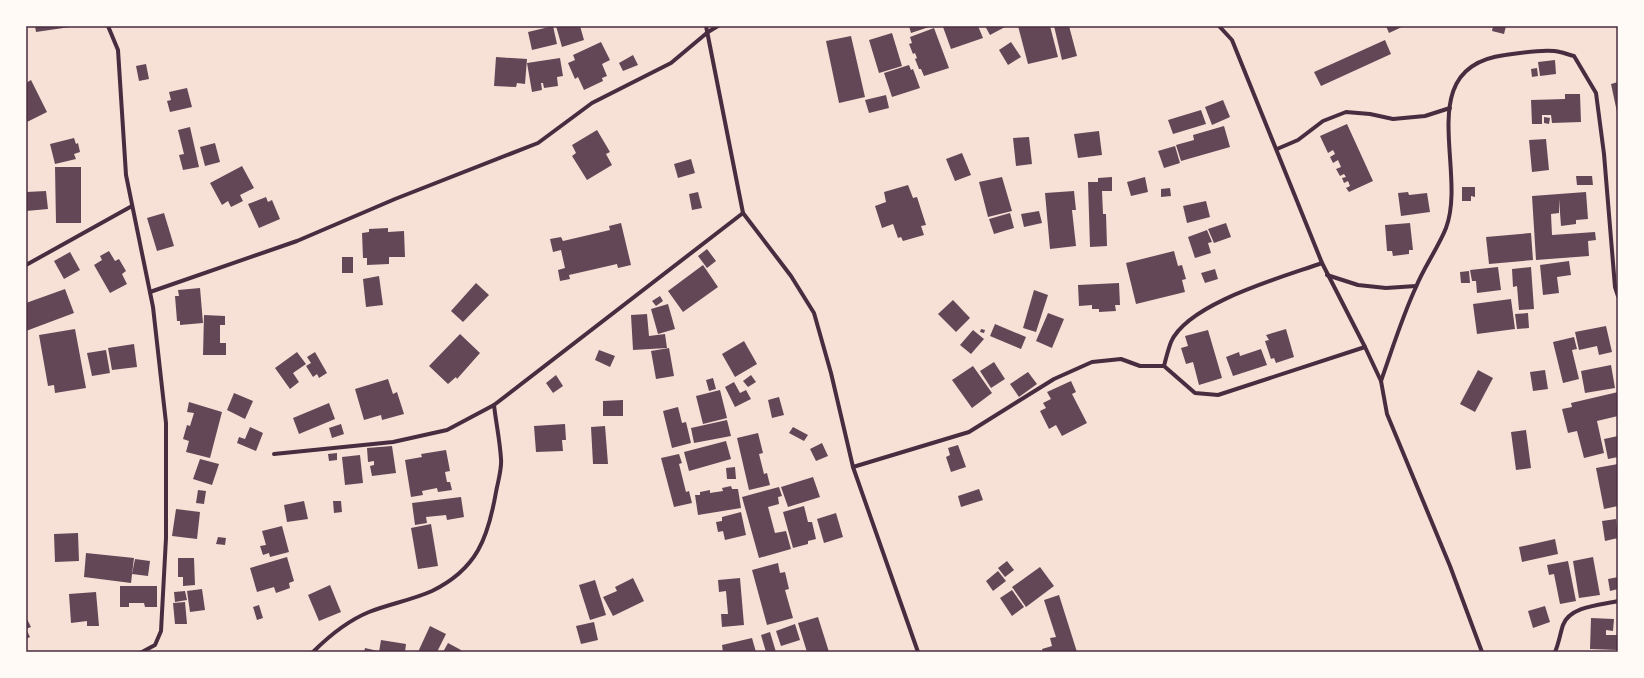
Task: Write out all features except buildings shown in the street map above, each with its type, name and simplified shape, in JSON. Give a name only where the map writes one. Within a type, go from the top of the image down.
[{"type":"street","points":[[108,26],[118,50],[126,174],[153,307],[166,423],[166,538],[161,631],[154,645],[142,652]]},
{"type":"street","points":[[706,26],[743,213],[791,276],[814,313],[831,373],[853,467],[918,652]]},
{"type":"street","points":[[150,292],[297,241],[538,143],[592,103],[671,63],[708,32],[718,26]]},
{"type":"street","points":[[1219,26],[1232,40],[1261,115],[1277,149],[1327,275],[1381,381],[1387,414],[1450,566],[1482,652]]},
{"type":"street","points":[[1381,381],[1416,286],[1446,227],[1453,192],[1448,139],[1450,108],[1455,84],[1469,68],[1490,57],[1516,53],[1559,51],[1574,56],[1596,93],[1604,154],[1615,287],[1618,296]]},
{"type":"street","points":[[1277,149],[1298,140],[1323,121],[1346,112],[1370,114],[1392,119],[1425,116],[1450,108]]},
{"type":"street","points":[[26,265],[132,206]]},
{"type":"street","points":[[274,454],[401,440],[447,430],[494,405],[743,213]]},
{"type":"street","points":[[1164,366],[1171,342],[1181,329],[1204,309],[1244,290],[1322,263]]},
{"type":"street","points":[[1327,275],[1358,285],[1386,288],[1416,286]]},
{"type":"street","points":[[853,467],[969,432],[1054,379],[1092,362],[1121,359],[1140,366],[1164,366],[1195,393],[1218,395],[1365,347]]},
{"type":"street","points":[[313,652],[330,636],[368,612],[431,591],[456,578],[469,565],[479,548],[491,520],[501,461],[494,405]]},
{"type":"street","points":[[1555,652],[1564,624],[1569,615],[1580,610],[1618,601]]}]
